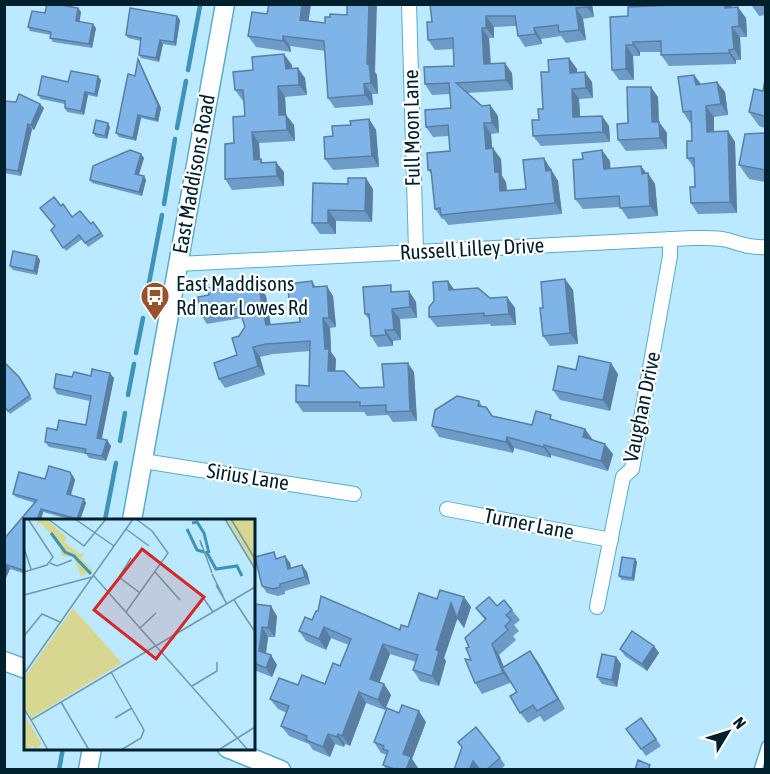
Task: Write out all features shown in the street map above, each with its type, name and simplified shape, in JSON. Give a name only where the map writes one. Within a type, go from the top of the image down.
[{"type":"street","name":"East Maddisons Road","points":[[132,519],[225,4]]},
{"type":"street","name":"Full Moon Lane","points":[[409,4],[416,252]]},
{"type":"street","name":"Russell Lilley Drive","points":[[178,264],[670,239],[715,238],[742,246],[765,247]]},
{"type":"street","name":"Vaughan Drive","points":[[597,608],[623,477],[632,469],[634,459],[670,256],[670,239]]},
{"type":"street","name":"Sirius Lane","points":[[142,461],[354,494]]},
{"type":"street","name":"Turner Lane","points":[[447,509],[611,540]]},
{"type":"street","points":[[4,661],[24,668]]},
{"type":"street","points":[[88,770],[92,750]]},
{"type":"street","points":[[232,750],[281,770]]},
{"type":"lane","points":[[758,770],[765,745]]},
{"type":"building","points":[[47,4],[78,8],[76,21],[93,24],[89,44],[50,38],[51,32],[28,27],[32,11],[45,13]]},
{"type":"building","points":[[269,4],[302,4],[300,20],[325,23],[325,17],[330,17],[330,14],[347,15],[347,4],[369,4],[367,64],[369,64],[371,83],[364,84],[365,95],[328,98],[324,41],[283,36],[283,41],[248,36],[252,12],[267,14]]},
{"type":"building","points":[[430,4],[586,4],[587,7],[576,8],[579,30],[559,32],[558,25],[534,28],[535,34],[518,36],[515,16],[486,16],[486,28],[482,28],[484,64],[505,63],[506,80],[456,83],[482,106],[490,105],[492,123],[484,123],[486,149],[493,148],[495,172],[499,172],[500,191],[526,189],[523,160],[544,158],[546,171],[551,170],[555,203],[441,215],[440,208],[435,209],[427,153],[450,151],[448,125],[426,127],[425,110],[451,108],[449,83],[425,84],[424,67],[454,66],[453,38],[428,40],[427,22],[432,22]]},
{"type":"building","points":[[725,4],[725,8],[738,7],[739,26],[732,27],[734,49],[729,50],[729,53],[661,55],[661,41],[633,42],[633,45],[626,45],[626,69],[612,70],[610,17],[628,16],[628,7]]},
{"type":"building","points":[[130,8],[177,16],[174,42],[160,40],[156,58],[139,55],[141,38],[126,35]]},
{"type":"building","points":[[284,54],[286,69],[298,68],[299,85],[278,86],[279,115],[286,115],[287,130],[252,132],[254,160],[261,159],[261,163],[276,162],[277,176],[225,179],[225,144],[234,143],[233,117],[245,116],[243,90],[235,90],[233,72],[253,70],[252,57]]},
{"type":"building","points":[[569,58],[570,73],[585,72],[586,88],[572,89],[573,117],[602,116],[603,132],[533,136],[532,120],[539,120],[538,109],[543,109],[541,72],[549,72],[548,60]]},
{"type":"building","points":[[138,59],[158,105],[155,119],[138,115],[133,138],[116,133],[128,74],[135,76]]},
{"type":"building","points":[[71,71],[98,76],[95,94],[85,92],[81,111],[65,108],[65,101],[38,95],[42,76],[68,82]]},
{"type":"building","points":[[694,75],[696,85],[717,82],[721,104],[706,106],[707,132],[728,131],[730,202],[691,203],[690,187],[695,187],[694,158],[687,158],[687,141],[692,141],[691,111],[683,112],[678,77]]},
{"type":"building","points":[[765,80],[765,116],[749,112],[754,89],[763,91]]},
{"type":"building","points":[[627,87],[651,87],[652,122],[659,122],[660,138],[618,140],[617,124],[628,123]]},
{"type":"building","points":[[19,94],[40,104],[31,125],[28,124],[18,171],[4,169],[4,101],[16,102]]},
{"type":"building","points":[[369,119],[372,156],[325,159],[324,137],[333,136],[332,126],[351,125],[350,121]]},
{"type":"building","points":[[96,120],[108,123],[105,136],[93,133]]},
{"type":"building","points":[[765,133],[765,170],[739,165],[745,134]]},
{"type":"building","points":[[130,150],[141,154],[135,174],[144,176],[139,192],[90,180],[93,166]]},
{"type":"building","points":[[602,150],[604,169],[641,166],[642,174],[648,173],[650,206],[620,208],[619,196],[575,199],[573,160],[583,159],[582,153]]},
{"type":"building","points":[[348,178],[366,178],[365,211],[328,210],[328,223],[312,223],[313,183],[348,184]]},
{"type":"building","points":[[54,197],[61,206],[63,204],[72,217],[80,211],[91,224],[93,222],[101,233],[85,243],[79,235],[63,248],[51,230],[55,226],[40,208]]},
{"type":"building","points":[[13,251],[37,256],[34,271],[10,266]]},
{"type":"building","points":[[565,279],[570,333],[543,336],[540,308],[543,308],[541,282]]},
{"type":"building","points":[[255,280],[256,287],[259,287],[266,325],[300,322],[298,300],[289,300],[288,284],[312,281],[313,287],[327,286],[329,318],[323,318],[325,349],[329,349],[328,371],[344,371],[360,388],[384,387],[382,364],[408,363],[410,411],[386,412],[386,405],[360,406],[360,402],[296,402],[296,385],[309,386],[310,341],[253,347],[258,366],[219,379],[214,363],[237,355],[232,338],[239,336],[245,327],[239,308],[201,315],[198,297],[209,295],[208,288]]},
{"type":"building","points":[[448,281],[449,290],[478,288],[490,298],[507,297],[509,314],[484,316],[484,313],[429,317],[429,307],[434,301],[433,282]]},
{"type":"building","points":[[391,285],[391,292],[409,291],[410,307],[392,309],[394,330],[385,330],[386,335],[371,336],[369,314],[365,314],[363,287]]},
{"type":"building","points":[[579,356],[611,363],[603,400],[553,390],[558,366],[576,370]]},
{"type":"building","points":[[4,362],[19,377],[30,395],[8,411],[4,406]]},
{"type":"building","points":[[92,369],[110,373],[97,438],[107,440],[102,456],[85,453],[86,449],[45,442],[47,428],[57,430],[59,420],[86,425],[91,396],[54,388],[56,374],[72,377],[74,372],[91,376]]},
{"type":"building","points":[[457,396],[479,401],[478,406],[486,407],[492,416],[532,425],[536,411],[551,415],[550,419],[585,429],[583,437],[605,444],[601,461],[507,437],[506,442],[432,426],[435,410]]},
{"type":"building","points":[[49,466],[70,472],[72,477],[67,494],[84,499],[77,519],[41,509],[37,519],[24,519],[24,570],[7,565],[4,572],[4,539],[37,500],[13,494],[19,472],[45,479]]},
{"type":"building","points":[[274,552],[276,559],[285,556],[288,569],[302,565],[305,577],[280,584],[280,587],[273,589],[262,586],[255,557]]},
{"type":"building","points":[[622,557],[635,559],[632,578],[619,576]]},
{"type":"building","points":[[440,590],[464,597],[457,618],[451,603],[436,650],[439,651],[432,676],[413,670],[418,655],[383,644],[370,679],[384,684],[378,700],[359,692],[342,736],[328,734],[323,747],[306,740],[307,736],[281,726],[289,706],[270,699],[279,678],[298,685],[302,675],[325,684],[333,663],[340,666],[351,639],[324,627],[319,639],[299,631],[305,617],[312,620],[318,611],[321,596],[400,630],[401,625],[408,627],[419,593],[437,599]]},
{"type":"building","points":[[489,597],[497,606],[504,600],[512,610],[506,615],[511,620],[505,626],[508,630],[492,644],[503,673],[475,683],[465,659],[471,660],[465,638],[486,619],[476,608]]},
{"type":"building","points":[[255,604],[271,606],[268,628],[262,627],[259,651],[271,655],[266,668],[255,663]]},
{"type":"building","points":[[632,631],[654,646],[642,664],[620,649]]},
{"type":"building","points":[[530,651],[558,699],[537,711],[533,705],[520,713],[510,696],[517,692],[502,668]]},
{"type":"building","points":[[602,654],[616,657],[612,680],[597,677]]},
{"type":"building","points":[[402,705],[419,711],[403,754],[411,757],[406,770],[397,770],[383,765],[388,751],[383,749],[384,746],[374,742],[387,708],[399,713]]},
{"type":"building","points":[[641,718],[656,739],[641,749],[626,729]]},
{"type":"building","points":[[476,727],[500,758],[486,770],[480,770],[473,761],[469,770],[454,770],[462,747],[458,742]]},
{"type":"building","points":[[638,760],[650,765],[648,770],[635,770]]},
{"type":"waterway","points":[[188,70],[200,6]]},
{"type":"waterway","points":[[177,128],[186,81]]},
{"type":"waterway","points":[[164,204],[175,139]]},
{"type":"waterway","points":[[145,304],[162,215]]},
{"type":"waterway","points":[[136,353],[143,318]]},
{"type":"waterway","points":[[128,395],[134,364]]},
{"type":"waterway","points":[[120,441],[125,413]]},
{"type":"waterway","points":[[105,519],[116,463]]},
{"type":"waterway","points":[[59,770],[63,750]]},
{"type":"place","name":"East Maddisons Rd near Lowes Rd","points":[[155,322]]}]
